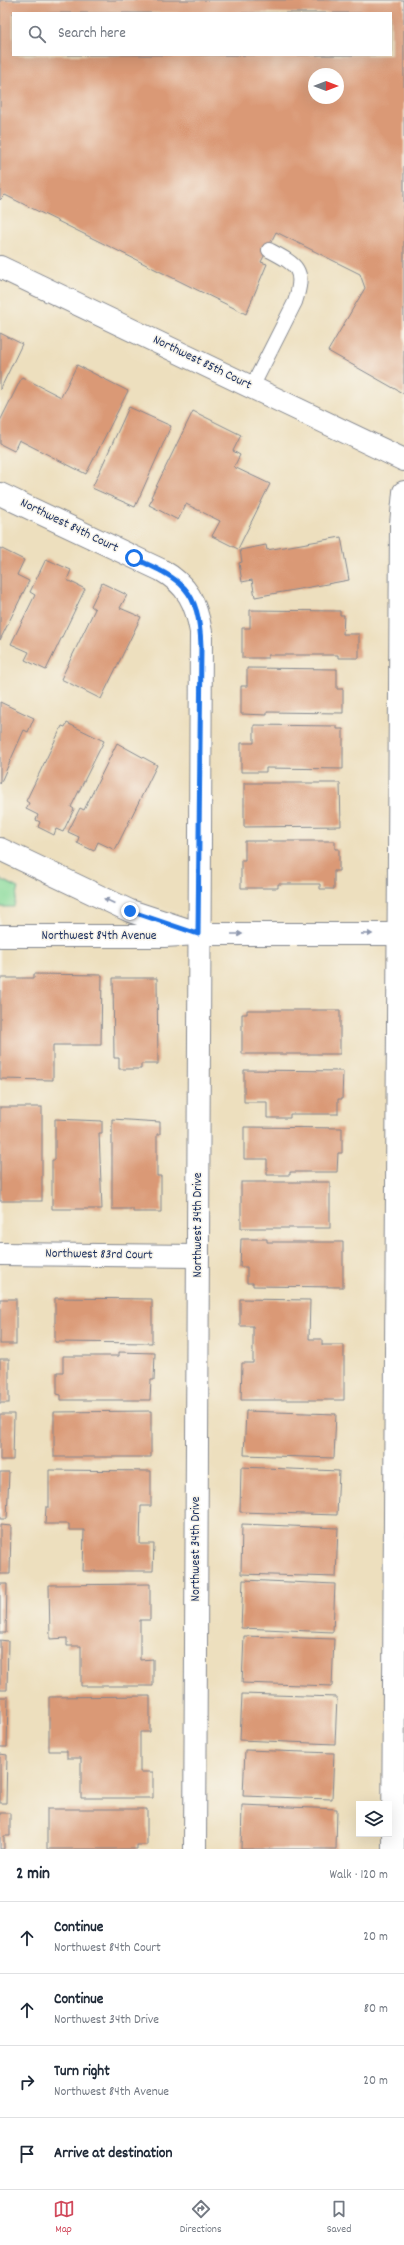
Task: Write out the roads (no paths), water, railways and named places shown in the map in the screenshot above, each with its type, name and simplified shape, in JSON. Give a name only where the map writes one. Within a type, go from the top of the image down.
[{"type":"street","name":"Northwest 85th Court","points":[[0,267],[404,460]]},
{"type":"street","points":[[393,1849],[398,1822],[402,934],[400,532],[404,492]]},
{"type":"street","name":"Northwest 84th Court","points":[[0,494],[170,575],[181,584],[192,602]]},
{"type":"street","name":"Northwest 34th Drive","points":[[192,602],[199,622],[201,646],[198,934],[198,1256],[194,1849]]},
{"type":"street","name":"Northwest 84th Avenue","points":[[0,849],[130,911],[198,934]]},
{"type":"street","points":[[198,934],[402,934]]},
{"type":"street","name":"Northwest 84th Avenue","points":[[0,936],[164,936],[198,934]]},
{"type":"street","name":"Northwest 83rd Court","points":[[0,1254],[198,1256]]},
{"type":"lane","points":[[252,387],[295,302],[300,280],[297,267],[293,263],[269,250]]}]
